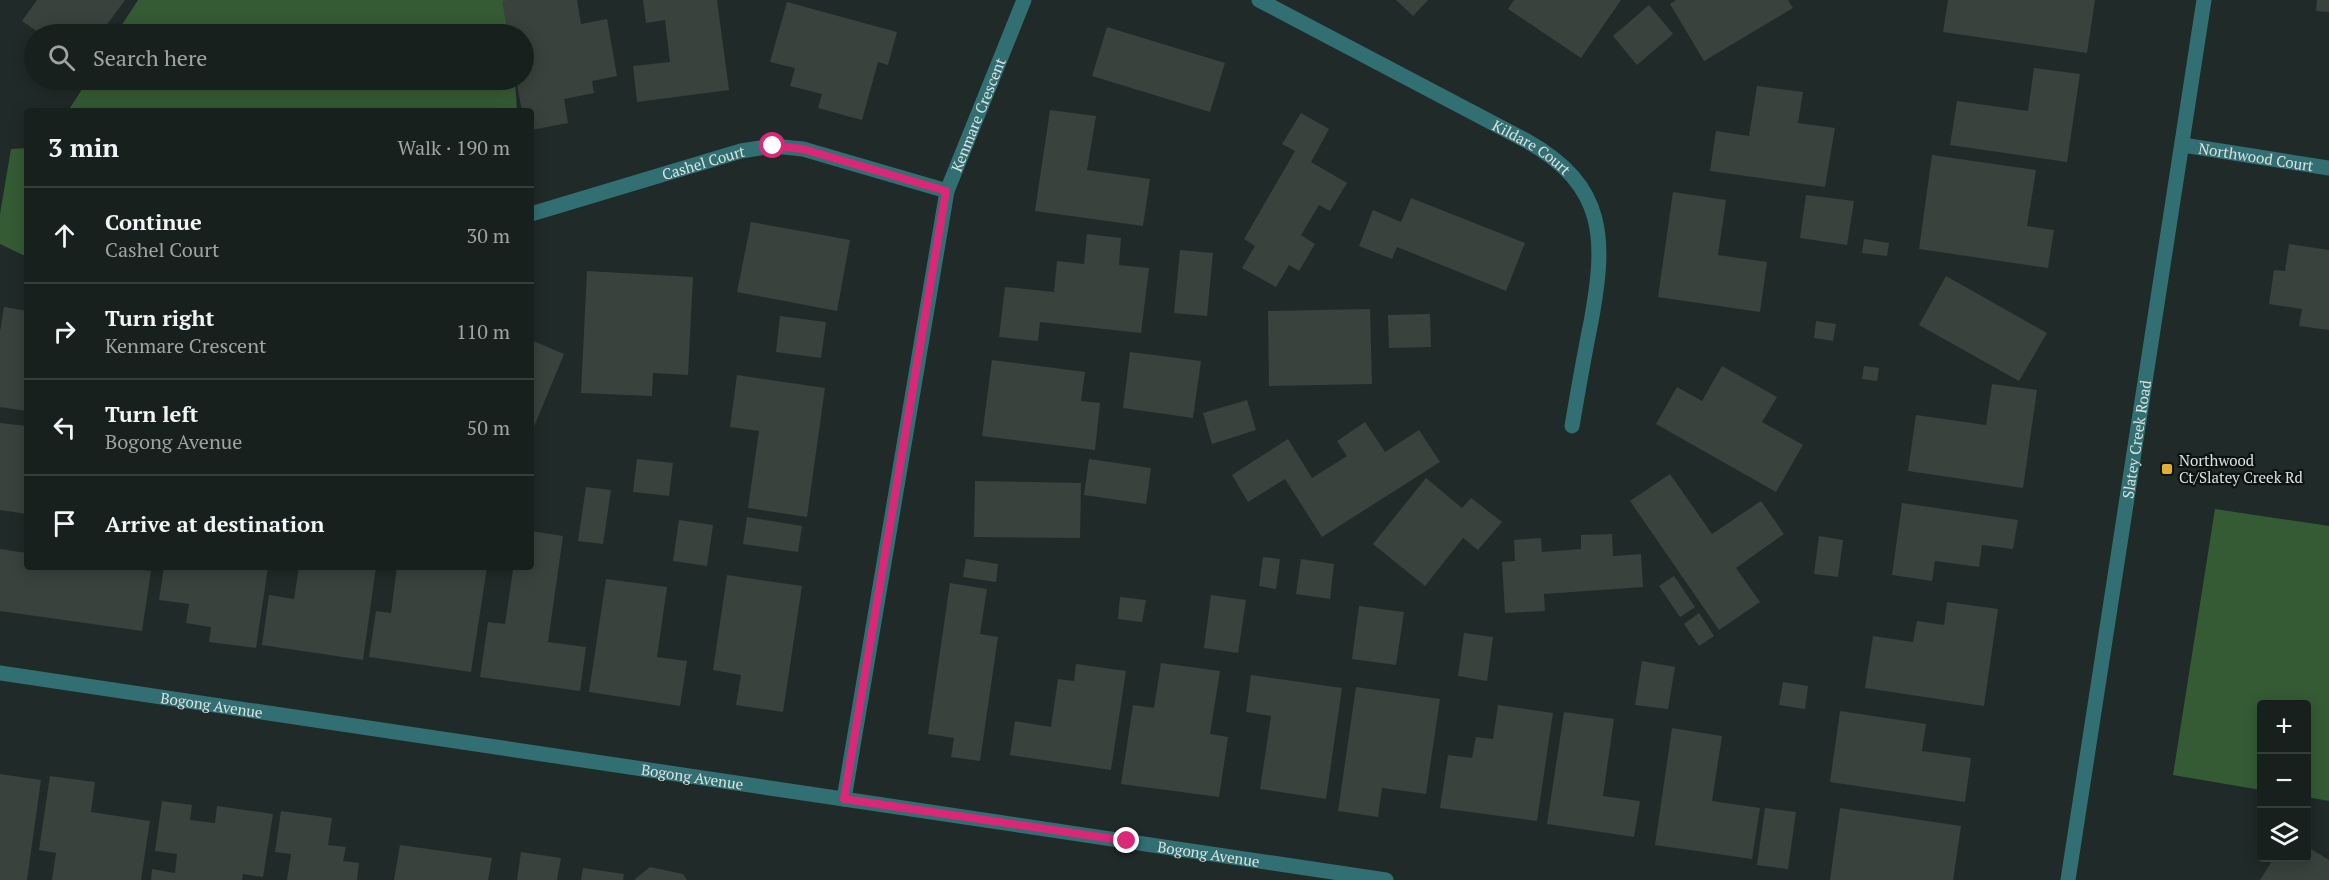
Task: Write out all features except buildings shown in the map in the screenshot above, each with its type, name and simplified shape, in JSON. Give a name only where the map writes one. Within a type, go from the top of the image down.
[{"type":"street","name":"Kenmare Crescent","points":[[844,799],[946,191],[1024,0]]},
{"type":"street","name":"Kildare Court","points":[[1259,0],[1527,141],[1553,157],[1576,180],[1594,214],[1600,261],[1572,426]]},
{"type":"street","name":"Slatey Creek Road","points":[[2068,880],[2204,0]]},
{"type":"street","name":"Northwood Court","points":[[2183,145],[2329,168]]},
{"type":"street","name":"Cashel Court","points":[[534,213],[741,151],[773,146],[803,149],[946,191]]},
{"type":"street","name":"Bogong Avenue","points":[[0,673],[1386,880]]},
{"type":"green space","points":[[138,0],[509,0],[511,24],[122,24]]},
{"type":"green space","points":[[82,90],[516,90],[517,108],[70,108]]},
{"type":"green space","points":[[24,148],[24,256],[0,244],[0,214],[11,149]]},
{"type":"green space","points":[[2215,509],[2329,526],[2329,801],[2311,798],[2311,700],[2257,700],[2257,789],[2173,775]]},
{"type":"place","name":"Northwood Ct/Slatey Creek Rd","points":[[2167,469]]},
{"type":"route","points":[[773,146],[803,149],[946,191],[844,799],[1127,841]]}]
